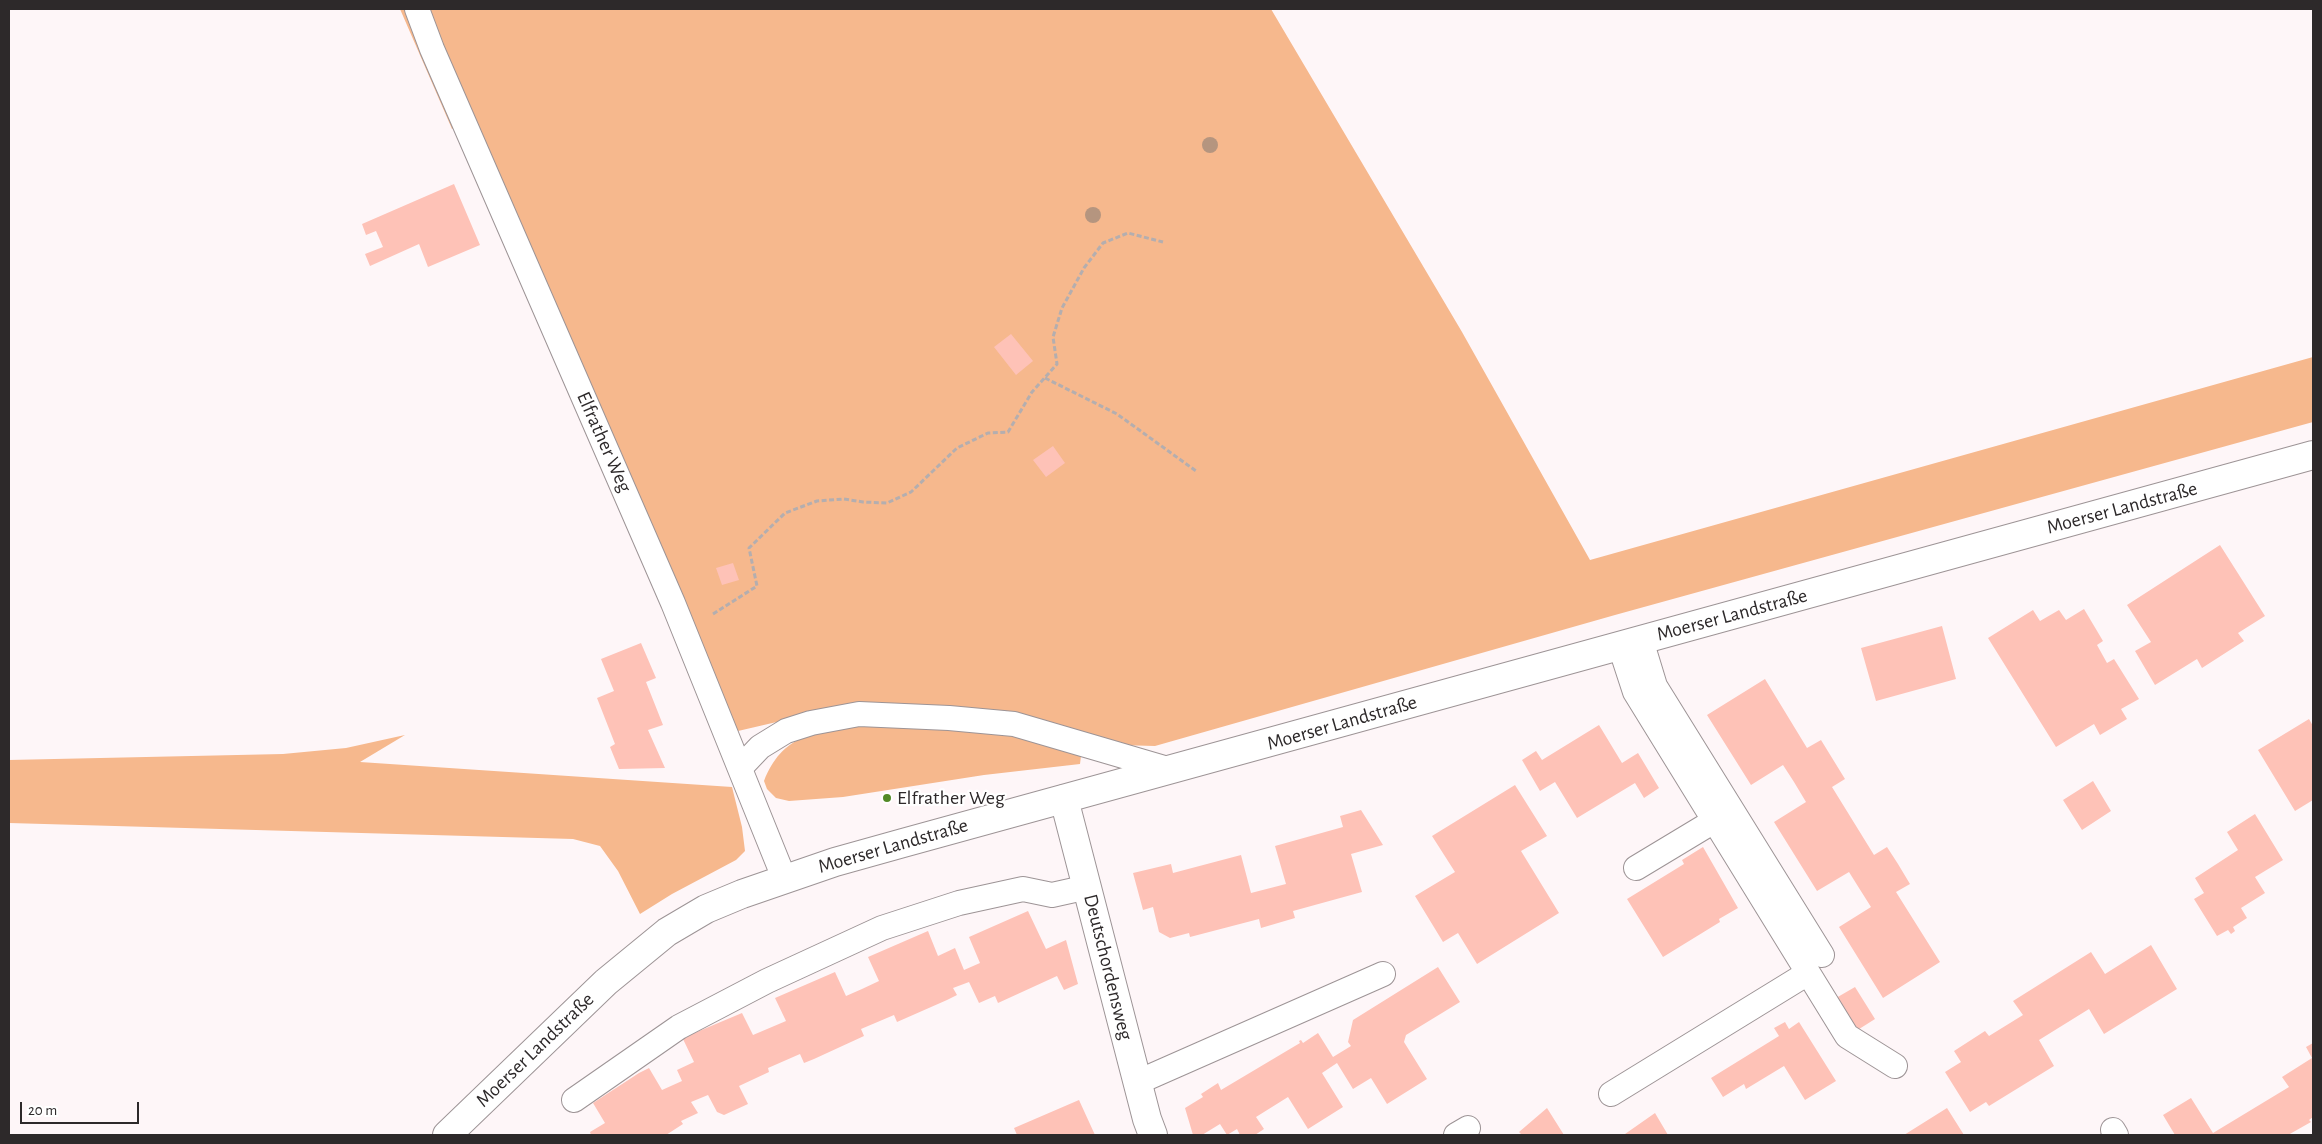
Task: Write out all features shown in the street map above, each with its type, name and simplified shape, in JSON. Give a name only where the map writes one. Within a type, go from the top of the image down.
[{"type":"main road","name":"Moerser Landstraße","points":[[447,1135],[606,982],[667,932],[706,909],[784,878],[835,862],[2313,455]]},
{"type":"main road","name":"Deutschordensweg","points":[[1064,799],[1147,1119],[1154,1135]]},
{"type":"lane","name":"Elfrather Weg","points":[[417,9],[432,49],[685,632],[741,767],[784,878]]},
{"type":"lane","points":[[1631,643],[1635,692],[1714,821],[1815,964]]},
{"type":"lane","points":[[1631,643],[1815,964],[1847,1036],[1895,1066]]},
{"type":"lane","points":[[741,767],[760,747],[786,731],[811,723],[859,714],[949,718],[1014,724],[1171,770]]},
{"type":"lane","points":[[1636,868],[1714,821]]},
{"type":"lane","points":[[574,1100],[655,1043],[693,1019],[767,981],[882,928],[959,903],[1023,889],[1052,895],[1088,887]]},
{"type":"lane","points":[[1611,1094],[1815,964]]},
{"type":"lane","points":[[1138,1082],[1383,974]]},
{"type":"path","points":[[685,632],[757,586],[749,548],[785,513],[817,501],[844,499],[887,503],[911,492],[957,448],[988,433],[1008,432],[1032,392],[1057,364],[1053,338],[1062,308],[1084,268],[1103,243],[1128,232],[1163,242]]},
{"type":"path","points":[[1045,378],[1116,414],[1196,471]]},
{"type":"shaded area","points":[[400,9],[408,9],[457,127],[452,129]]},
{"type":"shaded area","points":[[427,9],[1271,9],[1462,332],[1590,560],[2313,357],[2313,422],[1615,615],[1155,746],[1118,745],[811,714],[738,731]]},
{"type":"shaded area","points":[[857,725],[947,726],[1008,733],[1081,756],[1080,764],[984,775],[843,797],[789,801],[776,798],[767,789],[764,781],[772,765],[790,745],[813,734]]},
{"type":"shaded area","points":[[405,735],[360,762],[732,787],[742,827],[745,851],[736,860],[672,894],[640,914],[618,871],[600,846],[573,839],[9,823],[9,760],[283,754],[346,748]]},
{"type":"building","points":[[454,184],[480,245],[428,267],[419,244],[370,266],[365,254],[383,247],[376,231],[366,235],[362,224]]},
{"type":"building","points":[[1011,334],[1033,361],[1016,375],[994,347]]},
{"type":"building","points":[[1053,446],[1065,463],[1046,477],[1033,460]]},
{"type":"building","points":[[2220,545],[2265,616],[2238,633],[2244,641],[2202,668],[2197,659],[2155,685],[2135,651],[2151,642],[2127,605]]},
{"type":"building","points":[[733,563],[739,580],[722,585],[716,568]]},
{"type":"building","points":[[2084,609],[2103,641],[2097,645],[2107,663],[2114,659],[2139,699],[2121,709],[2127,719],[2100,735],[2094,724],[2056,747],[1988,638],[2033,610],[2040,621],[2059,610],[2066,620]]},
{"type":"building","points":[[1942,626],[1956,679],[1876,701],[1861,648]]},
{"type":"building","points":[[641,643],[656,678],[646,682],[663,725],[648,730],[665,768],[619,769],[610,747],[615,744],[597,698],[614,691],[601,659]]},
{"type":"building","points":[[1765,679],[1807,748],[1821,740],[1845,779],[1832,787],[1874,855],[1887,847],[1898,864],[1910,884],[1896,892],[1940,962],[1883,998],[1839,927],[1871,907],[1849,872],[1817,891],[1774,822],[1806,802],[1794,782],[1783,765],[1751,785],[1707,715]]},
{"type":"building","points":[[2309,719],[2313,726],[2313,800],[2295,811],[2258,750]]},
{"type":"building","points":[[1599,725],[1622,763],[1638,753],[1659,788],[1644,798],[1635,783],[1577,818],[1555,782],[1540,791],[1522,760],[1536,751],[1542,760]]},
{"type":"building","points":[[2093,781],[2111,811],[2082,830],[2063,800]]},
{"type":"building","points":[[1515,785],[1547,836],[1521,851],[1559,913],[1477,964],[1458,933],[1443,942],[1415,896],[1455,872],[1432,836]]},
{"type":"building","points":[[1361,810],[1383,845],[1351,854],[1362,892],[1293,911],[1295,918],[1261,928],[1259,919],[1190,937],[1189,933],[1170,938],[1159,932],[1153,907],[1143,910],[1133,873],[1171,864],[1173,873],[1241,855],[1251,893],[1286,884],[1275,846],[1343,827],[1340,816]]},
{"type":"building","points":[[2255,814],[2283,860],[2255,877],[2265,893],[2241,908],[2247,918],[2233,927],[2235,931],[2231,934],[2228,930],[2217,936],[2194,899],[2204,893],[2195,878],[2238,850],[2227,832]]},
{"type":"building","points":[[1703,847],[1738,908],[1719,919],[1720,922],[1663,957],[1627,899],[1684,864],[1682,860]]},
{"type":"building","points":[[1028,911],[1046,949],[1066,940],[1078,984],[1064,990],[1057,976],[998,1003],[995,996],[979,1003],[969,982],[953,988],[957,995],[947,1000],[897,1022],[894,1015],[861,1029],[864,1036],[814,1059],[804,1063],[800,1054],[768,1068],[769,1072],[739,1086],[748,1104],[724,1115],[717,1112],[708,1095],[691,1102],[698,1113],[681,1121],[683,1124],[666,1135],[591,1135],[590,1132],[605,1123],[593,1103],[639,1073],[649,1068],[662,1090],[682,1081],[677,1070],[694,1062],[683,1039],[692,1034],[742,1013],[753,1035],[786,1021],[775,998],[835,972],[846,996],[879,981],[868,957],[928,931],[938,956],[955,948],[964,970],[980,963],[969,937]]},
{"type":"building","points":[[2151,945],[2177,989],[2104,1034],[2089,1009],[2039,1040],[2054,1066],[1989,1106],[1986,1102],[1970,1112],[1945,1072],[1961,1062],[1954,1051],[1985,1031],[1989,1036],[2023,1015],[2013,1001],[2091,952],[2105,974]]},
{"type":"building","points":[[1438,967],[1460,1002],[1406,1035],[1404,1042],[1427,1079],[1387,1104],[1371,1078],[1353,1089],[1337,1063],[1322,1073],[1343,1107],[1308,1129],[1288,1097],[1256,1117],[1264,1129],[1255,1135],[1240,1135],[1237,1129],[1227,1135],[1220,1124],[1202,1135],[1193,1135],[1185,1108],[1203,1097],[1201,1094],[1218,1083],[1221,1090],[1300,1043],[1299,1041],[1301,1040],[1303,1043],[1318,1033],[1333,1057],[1351,1046],[1348,1042],[1353,1020]]},
{"type":"building","points":[[1855,987],[1875,1019],[1856,1031],[1836,998]]},
{"type":"building","points":[[1785,1022],[1789,1029],[1799,1022],[1836,1081],[1805,1100],[1784,1066],[1746,1089],[1744,1084],[1723,1097],[1711,1078],[1779,1036],[1774,1028]]},
{"type":"building","points":[[2313,1043],[2313,1117],[2309,1120],[2311,1122],[2288,1135],[2175,1135],[2163,1115],[2191,1098],[2213,1133],[2289,1087],[2282,1077],[2312,1058],[2306,1047]]},
{"type":"building","points":[[1079,1100],[1095,1135],[1017,1135],[1014,1128]]},
{"type":"building","points":[[1547,1108],[1564,1135],[1522,1135],[1519,1132]]},
{"type":"building","points":[[1947,1108],[1964,1135],[1904,1135]]},
{"type":"building","points":[[1655,1113],[1668,1135],[1620,1135],[1625,1134]]},
{"type":"place","name":"Elfrather Weg","points":[[887,798]]}]
